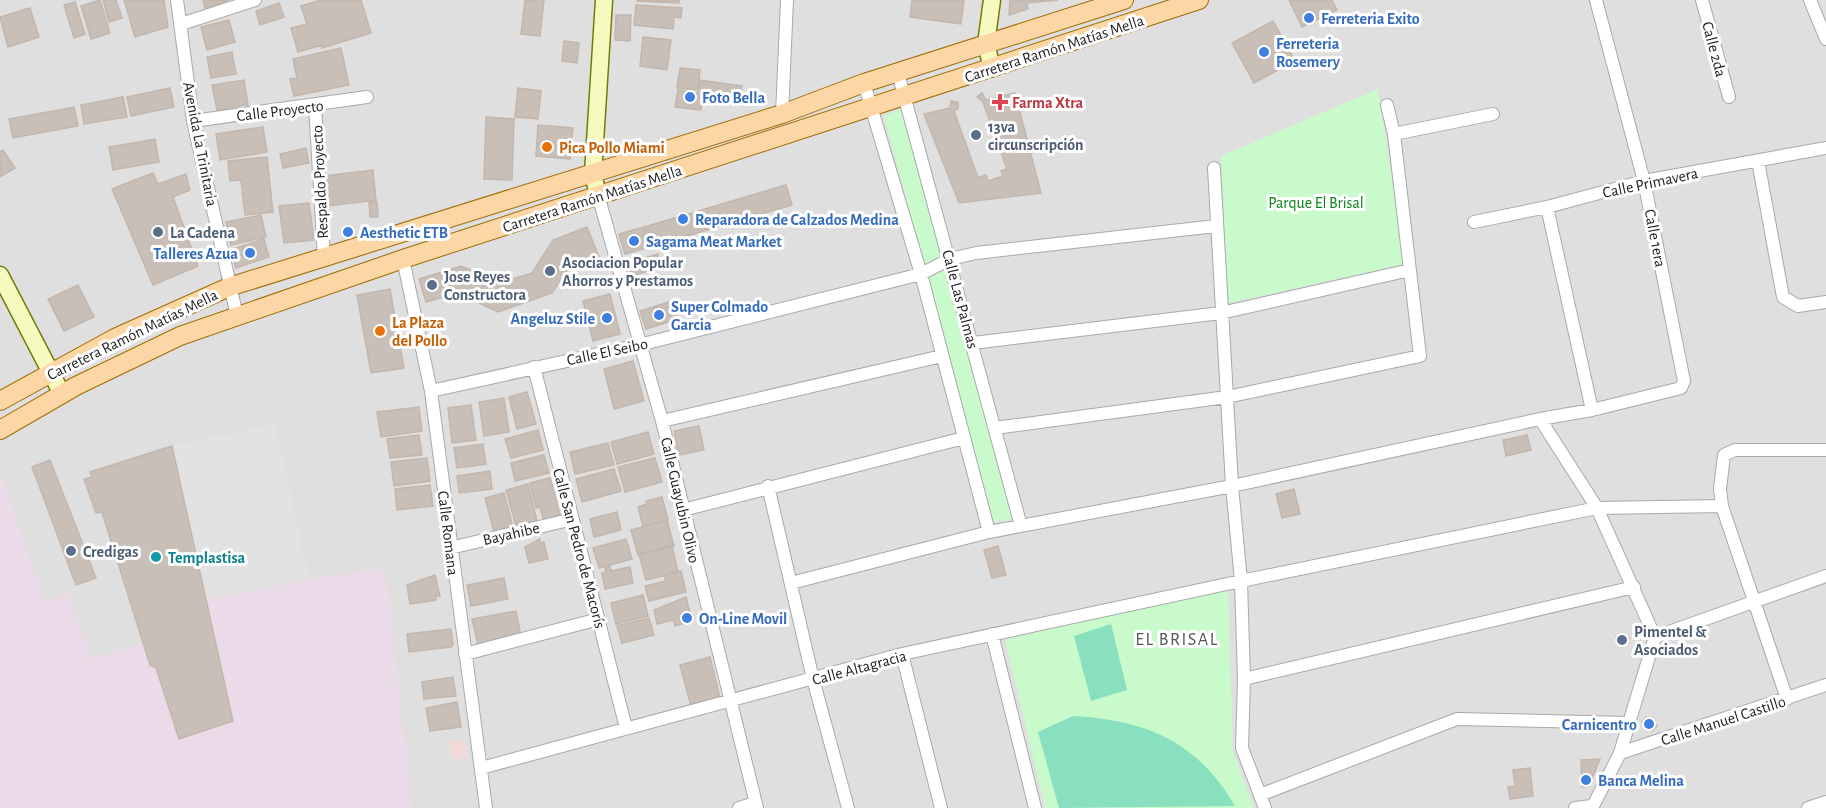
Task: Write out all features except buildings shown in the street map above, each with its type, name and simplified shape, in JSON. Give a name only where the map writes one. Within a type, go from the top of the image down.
[{"type":"main road","name":"Carretera Ramón Matías Mella","points":[[0,401],[115,338],[229,287],[782,114],[864,83],[986,44],[1089,6],[1124,0]]},
{"type":"main road","name":"Carretera Ramón Matías Mella","points":[[0,430],[62,394],[150,349],[237,316],[598,195],[1198,0]]},
{"type":"street","name":"Avenida La Trinitaria","points":[[177,0],[193,121],[237,316]]},
{"type":"street","points":[[181,24],[255,0]]},
{"type":"street","points":[[598,195],[593,174],[604,0]]},
{"type":"street","points":[[782,114],[787,0]]},
{"type":"street","points":[[992,0],[986,44],[992,68]]},
{"type":"street","name":"Calle 1era","points":[[1592,410],[1673,392],[1681,388],[1684,381],[1644,181],[1596,0]]},
{"type":"street","name":"Calle 2da","points":[[1702,0],[1729,97]]},
{"type":"street","points":[[1810,0],[1826,39]]},
{"type":"street","name":"Calle Las Palmas","points":[[898,73],[1021,526]]},
{"type":"street","name":"Calle Las Palmas","points":[[864,83],[921,274],[989,532]]},
{"type":"street","name":"Calle Proyecto","points":[[193,121],[367,98]]},
{"type":"street","name":"Respaldo Proyecto","points":[[315,105],[324,258]]},
{"type":"street","points":[[995,428],[1227,397],[1420,356],[1394,134],[1387,105]]},
{"type":"street","points":[[1394,134],[1493,114]]},
{"type":"street","name":"Calle Primavera","points":[[1474,222],[1547,207],[1644,181],[1826,147]]},
{"type":"street","points":[[1758,161],[1783,297],[1798,306],[1826,302]]},
{"type":"street","points":[[1214,168],[1232,486],[1241,580],[1244,679],[1242,748],[1265,808]]},
{"type":"street","name":"Calle Guayubin Olivo","points":[[598,195],[662,421],[756,806]]},
{"type":"street","points":[[792,582],[989,532],[1232,486],[1540,419],[1592,410],[1547,207]]},
{"type":"street","name":"Calle El Seibo","points":[[431,391],[639,345],[921,274],[950,259],[976,253],[1216,226]]},
{"type":"street","name":"Calle Romana","points":[[404,259],[431,391],[486,808]]},
{"type":"street","points":[[973,343],[1221,312],[1410,270]]},
{"type":"street","points":[[0,275],[62,394]]},
{"type":"street","points":[[662,421],[942,356]]},
{"type":"street","name":"Calle San Pedro de Macorís","points":[[534,367],[626,728]]},
{"type":"street","points":[[1540,419],[1597,508],[1655,637],[1620,753],[1592,807],[1575,808]]},
{"type":"street","points":[[683,510],[768,486],[964,438]]},
{"type":"street","points":[[1786,699],[1722,506],[1722,463],[1729,452],[1741,449],[1826,450]]},
{"type":"street","points":[[768,486],[813,679],[848,808]]},
{"type":"street","name":"Calle Altagracia","points":[[481,768],[902,654],[1241,580],[1597,508],[1722,506]]},
{"type":"street","name":"Bayahibe","points":[[450,548],[573,519]]},
{"type":"street","points":[[1655,637],[1826,576]]},
{"type":"street","points":[[1244,679],[1634,587]]},
{"type":"street","points":[[465,654],[599,619]]},
{"type":"street","points":[[992,634],[1035,808]]},
{"type":"street","points":[[902,654],[941,808]]},
{"type":"street","name":"Calle Manuel Castillo","points":[[1620,753],[1826,685]]},
{"type":"street","points":[[1260,795],[1457,719],[1628,723]]},
{"type":"street","points":[[739,808],[756,806]]},
{"type":"shaded area","points":[[0,0],[1826,0],[1826,808],[0,808]]},
{"type":"shaded area","points":[[275,424],[309,579],[206,600],[172,446]]},
{"type":"shaded area","points":[[0,473],[45,602],[68,593],[91,659],[143,643],[150,665],[156,668],[179,739],[233,721],[206,600],[309,579],[385,568],[412,808],[0,808]]},
{"type":"shaded area","points":[[465,740],[468,758],[452,760],[449,742]]},
{"type":"green space","name":"Parque El Brisal","points":[[1378,89],[1405,264],[1228,303],[1221,156]]},
{"type":"green space","points":[[901,109],[1012,518],[994,522],[884,116]]},
{"type":"green space","points":[[1228,589],[1233,752],[1254,808],[1045,808],[1005,639]]},
{"type":"green space","points":[[1111,624],[1127,690],[1091,701],[1074,636]]},
{"type":"green space","points":[[1073,716],[1124,723],[1167,738],[1204,765],[1235,806],[1059,808],[1038,732]]},
{"type":"place","name":"Ferreteria Exito","points":[[1309,18]]},
{"type":"place","name":"Ferreteria Rosemery","points":[[1264,52]]},
{"type":"place","name":"Foto Bella","points":[[690,97]]},
{"type":"place","name":"Farma Xtra","points":[[1000,102]]},
{"type":"place","name":"13va circunscripción","points":[[976,135]]},
{"type":"place","name":"Pica Pollo Miami","points":[[547,147]]},
{"type":"place","name":"Reparadora de Calzados Medina","points":[[683,219]]},
{"type":"place","name":"La Cadena","points":[[158,232]]},
{"type":"place","name":"Aesthetic ETB","points":[[348,232]]},
{"type":"place","name":"Sagama Meat Market","points":[[634,241]]},
{"type":"place","name":"Talleres Azua","points":[[250,253]]},
{"type":"place","name":"Asociacion Popular Ahorros y Prestamos","points":[[550,271]]},
{"type":"place","name":"Jose Reyes Constructora","points":[[432,285]]},
{"type":"place","name":"Super Colmado Garcia","points":[[659,315]]},
{"type":"place","name":"Angeluz Stile","points":[[607,318]]},
{"type":"place","name":"La Plaza del Pollo","points":[[380,331]]},
{"type":"place","name":"Credigas","points":[[71,551]]},
{"type":"place","name":"Templastisa","points":[[156,557]]},
{"type":"place","name":"On-Line Movil","points":[[687,618]]},
{"type":"place","name":"Pimentel & Asociados","points":[[1622,640]]},
{"type":"place","name":"Carnicentro","points":[[1649,724]]},
{"type":"place","name":"Banca Melina","points":[[1586,780]]},
{"type":"district","name":"EL BRISAL","points":[[1177,639]]}]
